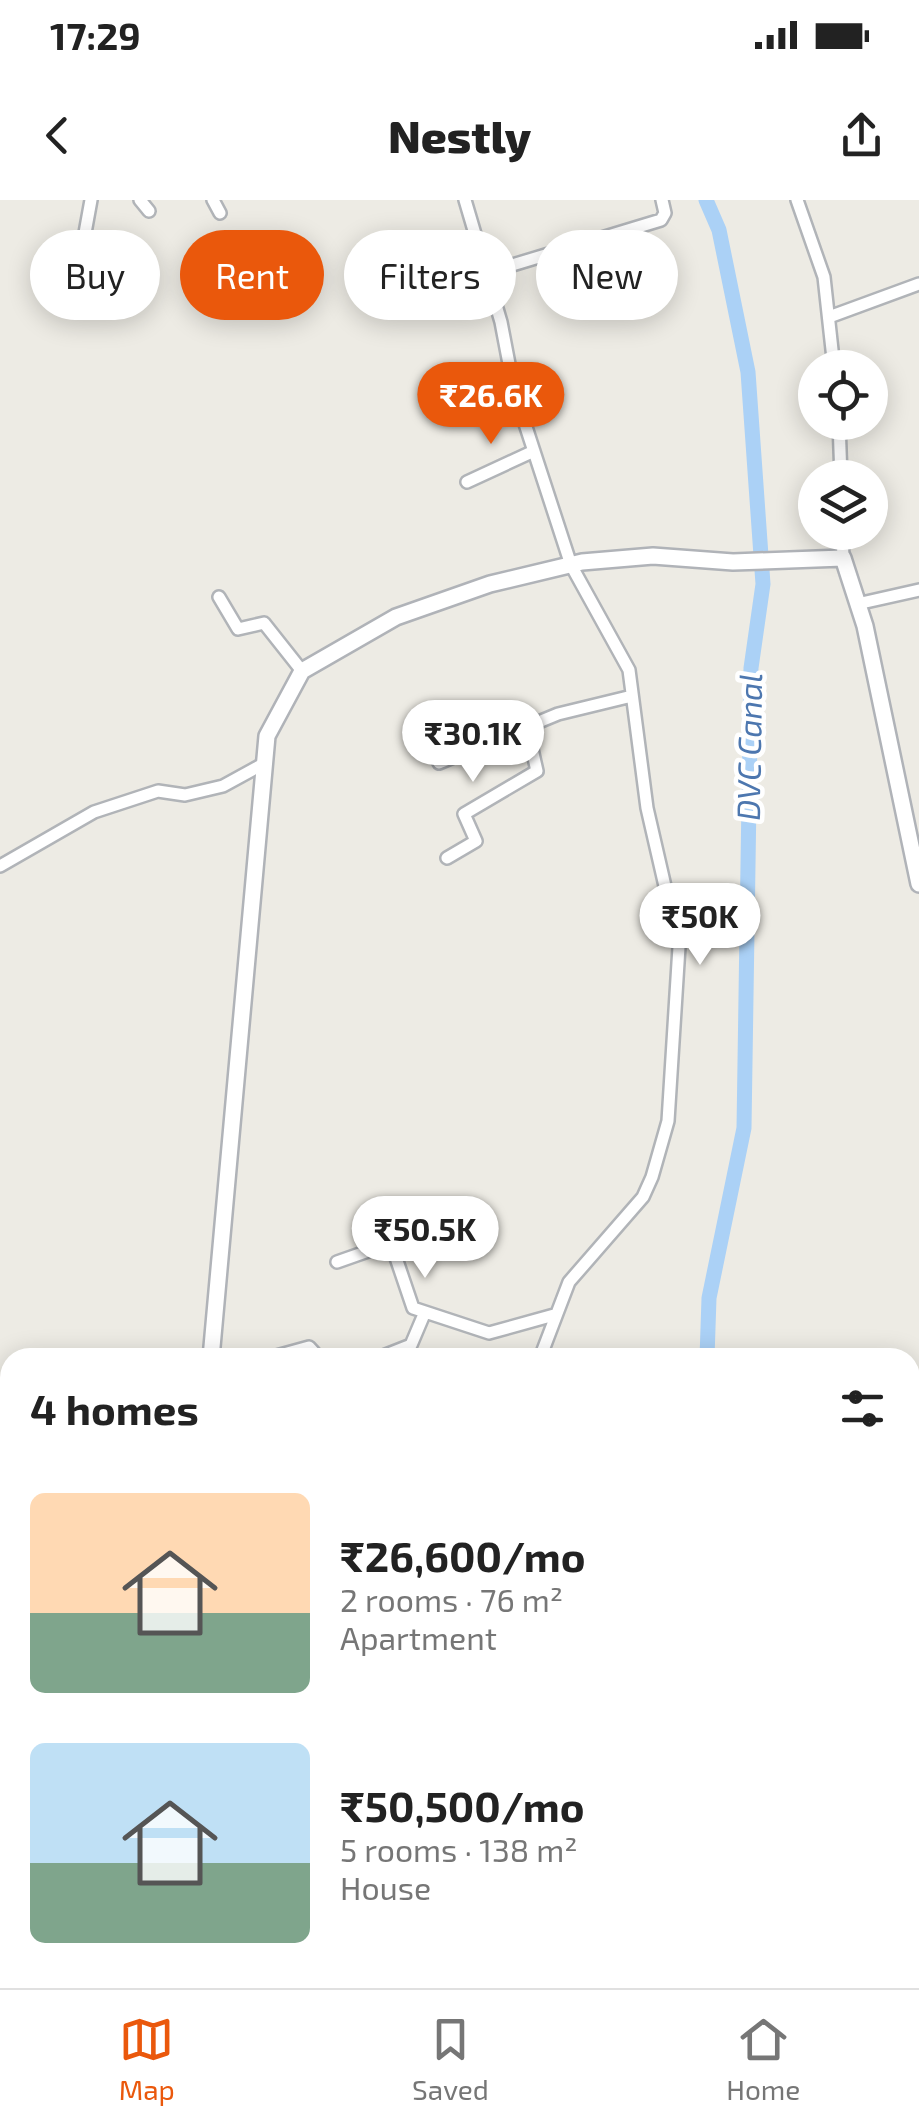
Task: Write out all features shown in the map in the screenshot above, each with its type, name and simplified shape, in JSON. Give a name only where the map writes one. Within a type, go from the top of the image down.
[{"type":"street","points":[[86,230],[91,200]]},
{"type":"street","points":[[140,200],[149,210]]},
{"type":"street","points":[[213,200],[220,213]]},
{"type":"street","points":[[465,200],[474,230]]},
{"type":"street","points":[[516,264],[662,220],[662,200]]},
{"type":"street","points":[[797,200],[824,277],[833,350]]},
{"type":"street","points":[[830,317],[919,284]]},
{"type":"street","points":[[497,320],[514,390],[571,564],[628,666],[646,808],[675,916],[679,947],[666,1133],[642,1197],[569,1282],[543,1348]]},
{"type":"street","points":[[466,482],[534,451]]},
{"type":"street","points":[[843,550],[892,747],[919,884]]},
{"type":"street","points":[[212,1348],[267,736],[302,671],[396,617],[490,584],[571,564],[653,556],[733,562],[843,558]]},
{"type":"street","points":[[857,604],[919,590]]},
{"type":"street","points":[[219,597],[238,628],[264,623],[302,671]]},
{"type":"street","points":[[439,762],[566,711],[632,696]]},
{"type":"street","points":[[447,858],[476,842],[465,813],[537,771],[527,727]]},
{"type":"street","points":[[0,866],[94,812],[158,792],[185,795],[223,786],[264,762]]},
{"type":"street","points":[[338,1262],[390,1242],[412,1307],[490,1333],[554,1314]]},
{"type":"street","points":[[404,1348],[412,1345],[425,1312]]},
{"type":"waterway","name":"DVC Canal","points":[[706,200],[719,230],[748,372],[763,584],[751,668],[744,1128],[709,1298],[707,1348]]}]
